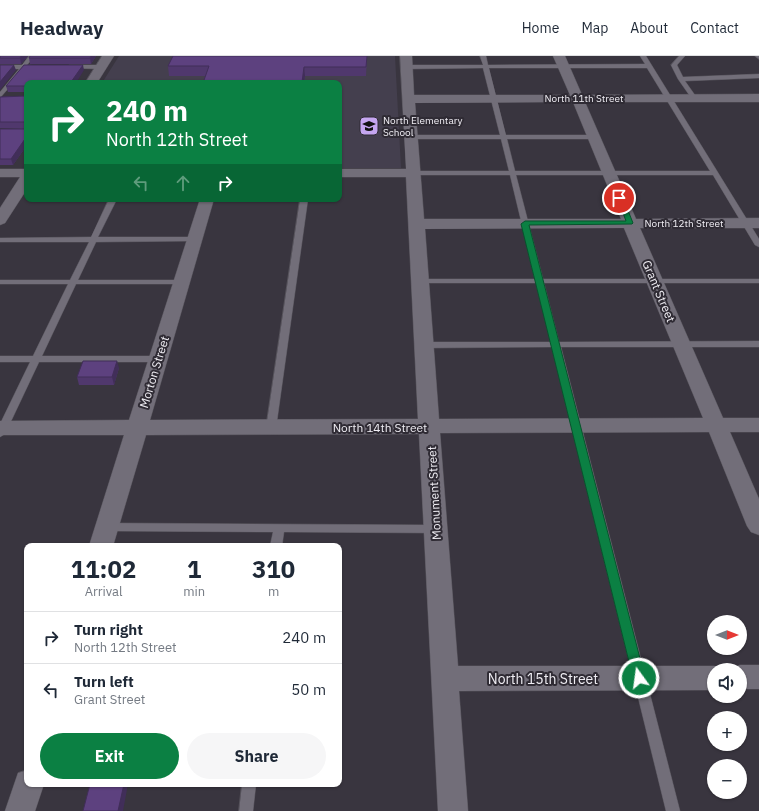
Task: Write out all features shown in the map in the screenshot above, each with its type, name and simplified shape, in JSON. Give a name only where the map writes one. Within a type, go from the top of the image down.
[{"type":"street","points":[[92,80],[108,56]]},
{"type":"street","name":"Grant Street","points":[[561,61],[759,526]]},
{"type":"street","name":"Monument Street","points":[[406,62],[425,345],[453,811]]},
{"type":"street","points":[[0,97],[14,97]]},
{"type":"street","name":"North 11th Street","points":[[409,99],[694,98],[758,100]]},
{"type":"street","points":[[0,173],[24,173]]},
{"type":"street","points":[[342,173],[413,173]]},
{"type":"street","points":[[0,220],[24,183]]},
{"type":"street","name":"Morton Street","points":[[102,543],[206,202]]},
{"type":"street","name":"North 12th Street","points":[[416,224],[752,223]]},
{"type":"street","name":"North 14th Street","points":[[1,430],[759,425]]},
{"type":"street","points":[[747,677],[759,677]]},
{"type":"street","name":"North 15th Street","points":[[445,680],[707,678]]},
{"type":"street","points":[[20,811],[28,787]]},
{"type":"lane","points":[[0,97],[32,56]]},
{"type":"lane","points":[[482,56],[673,811]]},
{"type":"lane","points":[[642,56],[714,173],[752,223],[759,245]]},
{"type":"lane","points":[[682,56],[674,65],[681,79],[694,98]]},
{"type":"lane","points":[[406,62],[485,66],[561,61],[648,66]]},
{"type":"lane","points":[[0,67],[46,67]]},
{"type":"lane","points":[[61,67],[100,67]]},
{"type":"lane","points":[[681,79],[759,76]]},
{"type":"lane","points":[[411,137],[593,137]]},
{"type":"lane","points":[[413,173],[714,173]]},
{"type":"lane","points":[[1,430],[112,202]]},
{"type":"lane","points":[[271,428],[304,202]]},
{"type":"lane","points":[[0,240],[94,238],[195,239]]},
{"type":"lane","points":[[420,281],[759,281]]},
{"type":"lane","points":[[0,282],[182,282]]},
{"type":"lane","points":[[425,345],[759,344]]},
{"type":"lane","points":[[0,359],[158,359]]},
{"type":"lane","points":[[107,527],[436,529]]},
{"type":"lane","points":[[277,543],[279,529]]},
{"type":"lane","points":[[246,811],[249,787]]},
{"type":"shaded area","name":"North Elementary School","points":[[119,56],[395,56],[401,168],[342,168],[342,80],[104,80]]},
{"type":"building","points":[[0,56],[21,56],[20,58],[0,58]]},
{"type":"building","points":[[30,56],[91,56],[90,58],[29,58]]},
{"type":"building","points":[[173,56],[367,56],[366,67],[304,67],[302,80],[204,80],[209,66],[168,66]]},
{"type":"building","points":[[0,65],[14,65],[0,82]]},
{"type":"building","points":[[24,65],[83,65],[72,80],[24,80],[24,86],[6,86]]},
{"type":"building","points":[[24,96],[24,122],[0,122],[0,97]]},
{"type":"building","points":[[0,129],[24,129],[24,140],[11,159],[0,159]]},
{"type":"building","points":[[83,361],[117,361],[112,377],[77,377]]},
{"type":"building","points":[[89,787],[123,787],[118,811],[83,811]]},
{"type":"place","name":"North Elementary School","points":[[369,126]]},
{"type":"route","points":[[619,198],[630,223],[525,224],[639,678]]}]
